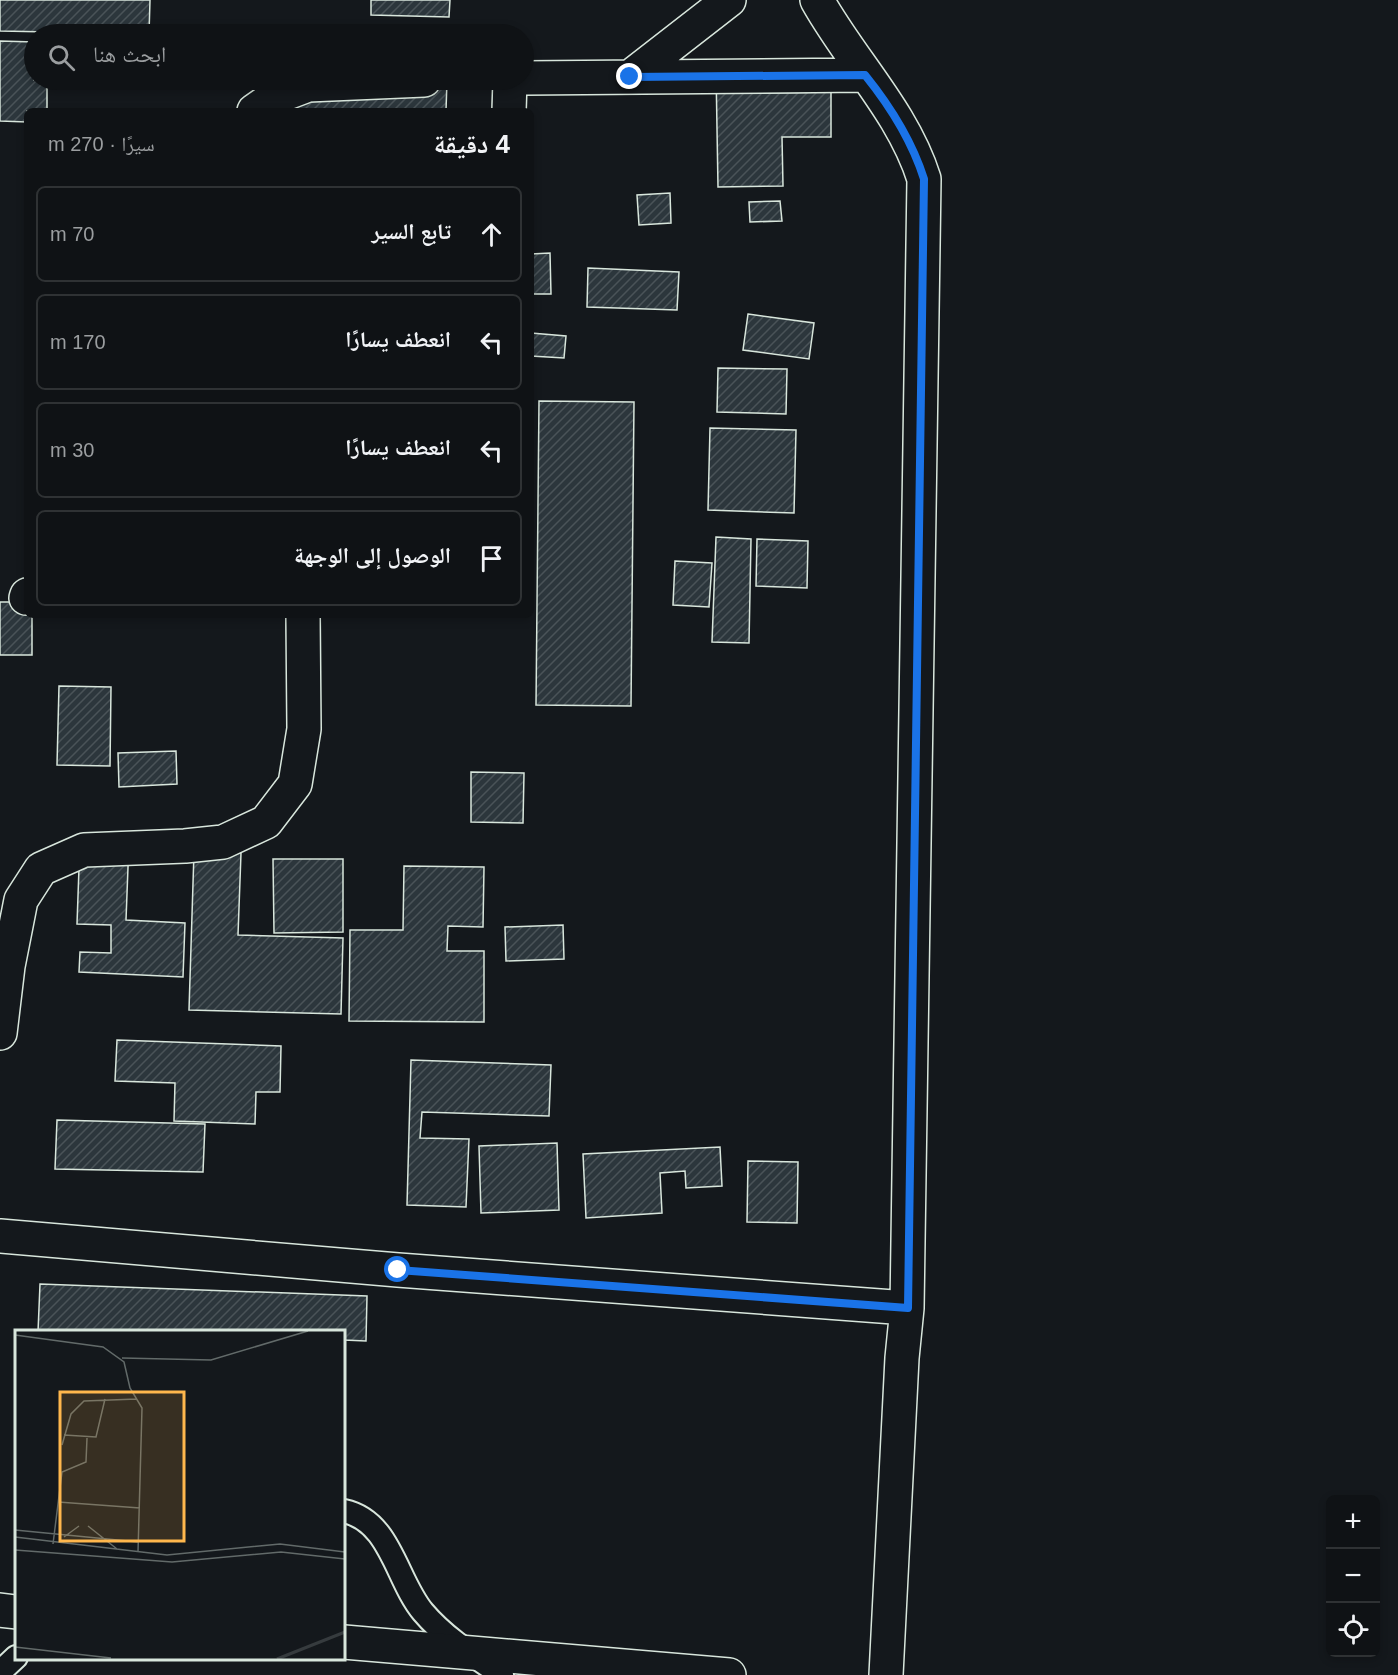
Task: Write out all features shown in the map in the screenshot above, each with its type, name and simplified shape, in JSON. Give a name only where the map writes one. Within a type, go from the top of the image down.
[{"type":"street","points":[[630,77],[729,0]]},
{"type":"street","points":[[818,0],[830,23],[885,100],[916,155],[924,179],[908,1308],[902,1358],[886,1675]]},
{"type":"street","points":[[534,78],[865,75]]},
{"type":"street","points":[[258,108],[271,99],[295,90]]},
{"type":"street","points":[[509,108],[510,90]]},
{"type":"street","points":[[0,1033],[8,966],[21,900],[41,869],[84,850],[185,846],[223,842],[266,822],[295,784],[304,729],[303,618]]},
{"type":"street","points":[[0,1236],[398,1270],[908,1308]]},
{"type":"street","points":[[0,1610],[15,1612]]},
{"type":"street","points":[[345,1641],[729,1675]]},
{"type":"lane","points":[[345,1511],[363,1520],[376,1530],[387,1545],[408,1591],[423,1612],[444,1633],[502,1675]]},
{"type":"lane","points":[[0,1672],[15,1658]]},
{"type":"building","points":[[0,0],[150,0],[149,24],[24,24],[24,31],[0,31]]},
{"type":"building","points":[[371,0],[450,0],[449,17],[371,15]]},
{"type":"building","points":[[0,41],[24,42],[24,90],[47,90],[47,108],[24,108],[24,122],[0,121]]},
{"type":"building","points":[[716,70],[755,70],[755,93],[831,92],[831,137],[782,137],[783,186],[718,187]]},
{"type":"building","points":[[291,90],[447,90],[446,108],[290,108]]},
{"type":"building","points":[[670,193],[671,223],[639,225],[637,195]]},
{"type":"building","points":[[780,201],[782,221],[750,222],[749,202]]},
{"type":"building","points":[[550,253],[551,294],[534,294],[534,254]]},
{"type":"building","points":[[588,268],[679,272],[677,310],[587,307]]},
{"type":"building","points":[[748,314],[814,323],[809,359],[743,350]]},
{"type":"building","points":[[534,333],[566,336],[564,358],[534,356]]},
{"type":"building","points":[[718,368],[787,369],[786,414],[717,412]]},
{"type":"building","points":[[539,401],[634,402],[631,706],[536,705]]},
{"type":"building","points":[[710,428],[796,430],[794,513],[708,510]]},
{"type":"building","points":[[716,537],[751,539],[749,643],[712,642]]},
{"type":"building","points":[[757,539],[808,541],[807,588],[756,586]]},
{"type":"building","points":[[675,561],[712,563],[709,607],[673,605]]},
{"type":"building","points":[[0,602],[24,602],[24,618],[32,618],[32,655],[0,655]]},
{"type":"building","points":[[59,686],[111,687],[110,766],[57,765]]},
{"type":"building","points":[[176,751],[177,784],[119,787],[118,753]]},
{"type":"building","points":[[471,772],[524,773],[523,823],[471,822]]},
{"type":"building","points":[[80,840],[129,841],[126,920],[185,923],[183,977],[79,972],[80,952],[111,953],[111,925],[77,924]]},
{"type":"building","points":[[194,852],[241,853],[238,935],[343,938],[341,1014],[189,1010]]},
{"type":"building","points":[[273,859],[343,859],[343,932],[274,933]]},
{"type":"building","points":[[404,866],[484,867],[483,927],[448,926],[447,951],[484,951],[484,1022],[349,1021],[350,930],[403,930]]},
{"type":"building","points":[[563,925],[564,959],[506,961],[505,927]]},
{"type":"building","points":[[117,1040],[281,1046],[280,1092],[256,1092],[255,1124],[174,1121],[175,1083],[115,1081]]},
{"type":"building","points":[[411,1060],[551,1065],[549,1116],[422,1112],[420,1138],[469,1139],[466,1207],[407,1205]]},
{"type":"building","points":[[57,1120],[205,1124],[203,1172],[55,1169]]},
{"type":"building","points":[[557,1143],[559,1210],[481,1213],[479,1146]]},
{"type":"building","points":[[720,1147],[722,1186],[686,1188],[685,1171],[660,1173],[662,1213],[586,1218],[583,1154]]},
{"type":"building","points":[[748,1161],[798,1162],[797,1223],[747,1222]]},
{"type":"building","points":[[40,1284],[367,1296],[366,1341],[345,1340],[345,1330],[38,1330]]},
{"type":"route","points":[[398,1270],[908,1308],[924,179],[916,155],[885,100],[865,75],[630,77]]}]
